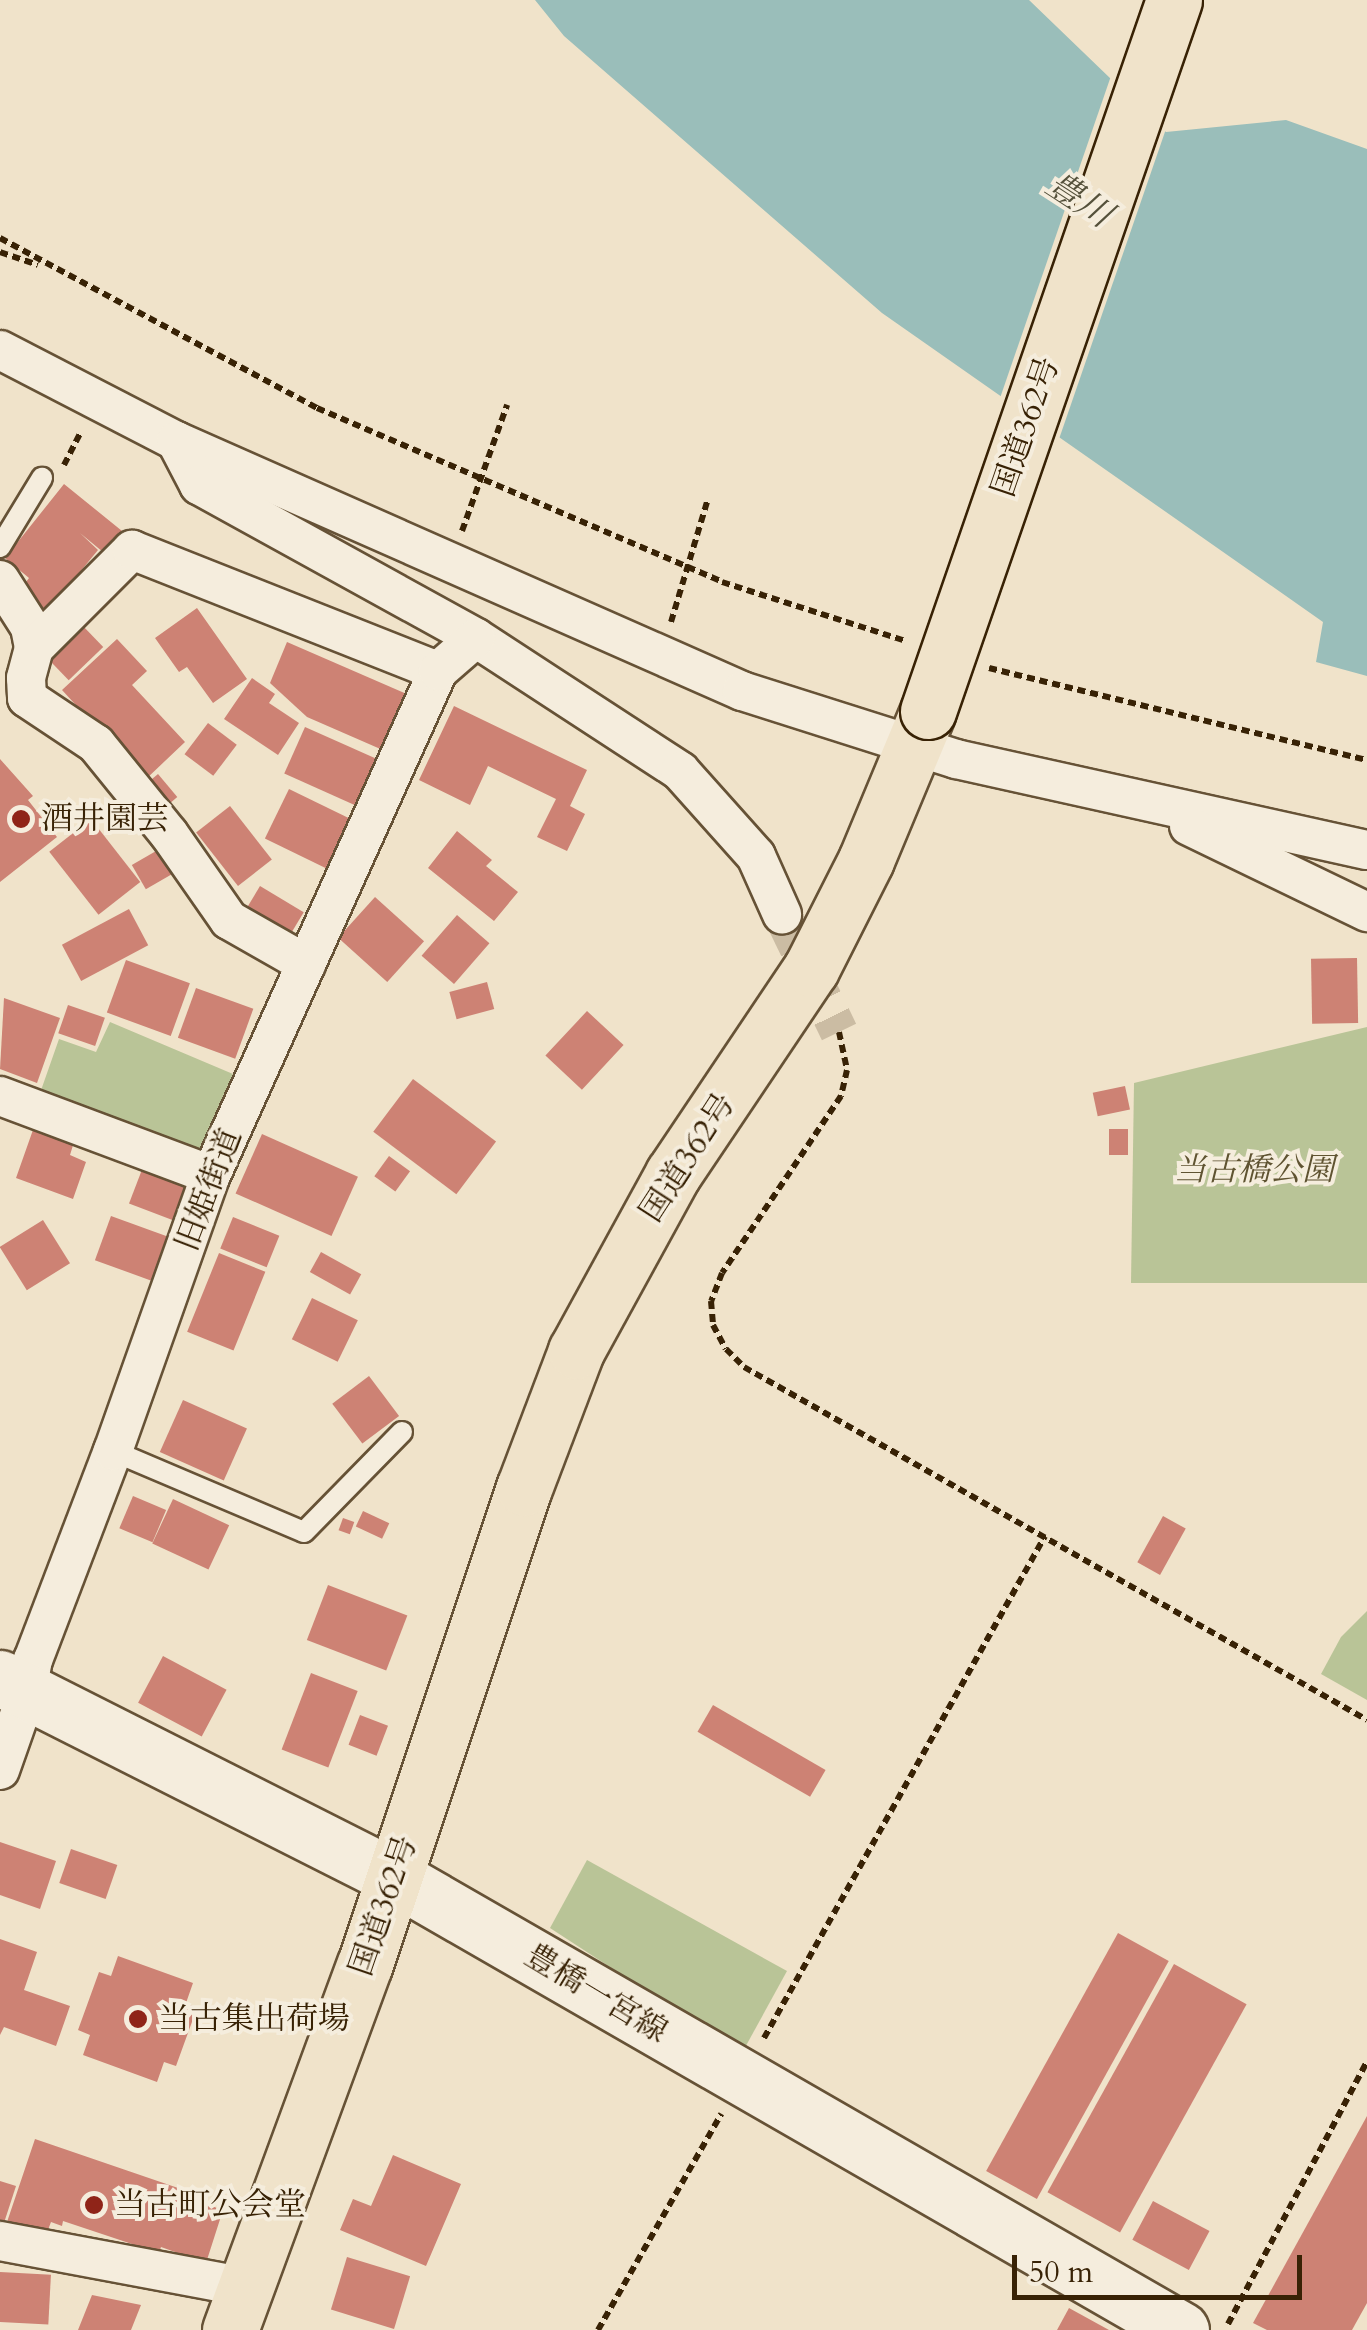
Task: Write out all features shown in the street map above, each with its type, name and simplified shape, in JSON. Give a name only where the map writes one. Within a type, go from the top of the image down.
[{"type":"highway","name":"国道362号","points":[[238,2309],[394,1877],[524,1488],[576,1351],[673,1174],[811,969],[866,860],[922,729],[1174,0]]},
{"type":"main road","name":"豊橋一宮線","points":[[13,1686],[394,1877],[740,2080],[1181,2330]]},
{"type":"street","points":[[0,350],[176,441],[742,691],[922,729],[1132,799],[1367,850]]},
{"type":"street","points":[[176,441],[199,485],[476,638],[607,719],[680,771],[756,856],[782,914]]},
{"type":"street","points":[[34,648],[132,550],[438,671]]},
{"type":"street","points":[[0,580],[30,627],[34,648],[14,706],[96,744],[168,834],[228,920],[306,964]]},
{"type":"street","name":"旧姫街道","points":[[0,1770],[13,1686],[33,1660],[113,1451],[211,1174],[438,671],[476,638]]},
{"type":"street","points":[[1132,799],[1367,912]]},
{"type":"street","points":[[0,1096],[211,1174]]},
{"type":"street","points":[[0,2241],[238,2309]]},
{"type":"lane","points":[[0,547],[42,478]]},
{"type":"lane","points":[[113,1451],[304,1532],[402,1432]]},
{"type":"path","points":[[0,238],[53,270],[318,408],[688,568],[912,643]]},
{"type":"path","points":[[0,252],[53,270]]},
{"type":"path","points":[[451,562],[506,405]]},
{"type":"path","points":[[661,655],[708,499]]},
{"type":"path","points":[[988,667],[1367,760]]},
{"type":"path","points":[[839,1032],[847,1070],[841,1096],[722,1273],[711,1301],[713,1326],[744,1366],[1367,1720]]},
{"type":"path","points":[[598,2330],[1045,1536]]},
{"type":"path","points":[[1225,2330],[1367,2061]]},
{"type":"green space","points":[[110,1022],[233,1074],[197,1154],[39,1096],[59,1039],[96,1052]]},
{"type":"green space","name":"当古橋公園","points":[[1367,1027],[1367,1283],[1131,1283],[1134,1083]]},
{"type":"green space","points":[[1367,1611],[1367,1700],[1321,1674],[1341,1637]]},
{"type":"green space","points":[[587,1860],[787,1971],[742,2053],[550,1928]]},
{"type":"water","name":"豊川","points":[[535,0],[1029,0],[1166,132],[1286,120],[1367,149],[1367,676],[1316,662],[1323,622],[882,313],[564,36]]},
{"type":"pier","points":[[1112,73],[1167,126],[1058,442],[999,401]]},
{"type":"building","points":[[64,484],[127,535],[109,557],[80,533],[98,550],[47,612],[20,590],[29,578],[5,558]]},
{"type":"building","points":[[197,608],[247,679],[213,703],[187,667],[179,672],[155,638]]},
{"type":"building","points":[[81,624],[103,647],[69,680],[46,657]]},
{"type":"building","points":[[117,639],[147,671],[132,685],[185,742],[145,780],[62,690]]},
{"type":"building","points":[[287,642],[409,695],[385,751],[307,717],[270,683]]},
{"type":"building","points":[[252,678],[275,694],[269,703],[299,723],[278,755],[224,719]]},
{"type":"building","points":[[454,706],[587,770],[570,806],[585,814],[567,851],[537,837],[556,799],[488,766],[470,805],[419,780]]},
{"type":"building","points":[[208,723],[237,745],[213,776],[185,754]]},
{"type":"building","points":[[305,727],[378,760],[357,806],[284,774]]},
{"type":"building","name":"酒井園芸","points":[[0,759],[33,796],[28,800],[57,837],[0,882]]},
{"type":"building","points":[[158,774],[177,797],[164,808],[145,785]]},
{"type":"building","points":[[289,789],[350,819],[326,868],[265,838]]},
{"type":"building","points":[[230,806],[272,860],[238,886],[196,832]]},
{"type":"building","points":[[91,819],[140,882],[98,915],[49,852]]},
{"type":"building","points":[[457,831],[492,860],[486,866],[518,892],[494,921],[428,868]]},
{"type":"building","points":[[163,847],[177,871],[146,889],[132,865]]},
{"type":"building","points":[[260,886],[304,912],[286,942],[242,916]]},
{"type":"building","points":[[375,897],[424,941],[387,982],[338,938]]},
{"type":"building","points":[[129,909],[148,945],[81,981],[62,945]]},
{"type":"building","points":[[457,915],[489,943],[454,984],[422,956]]},
{"type":"building","points":[[1357,958],[1358,1023],[1312,1024],[1311,959]]},
{"type":"building","points":[[126,960],[190,983],[171,1036],[107,1013]]},
{"type":"building","points":[[487,982],[494,1009],[457,1019],[449,992]]},
{"type":"building","points":[[196,988],[253,1009],[235,1059],[178,1038]]},
{"type":"building","points":[[4,998],[60,1018],[37,1083],[0,1069]]},
{"type":"building","points":[[68,1005],[105,1018],[95,1046],[58,1033]]},
{"type":"building","points":[[587,1011],[624,1045],[582,1090],[545,1056]]},
{"type":"building","points":[[413,1079],[496,1142],[456,1194],[373,1132]]},
{"type":"building","points":[[1125,1086],[1130,1109],[1098,1116],[1093,1093]]},
{"type":"building","points":[[34,1127],[74,1142],[70,1155],[86,1162],[73,1199],[16,1178]]},
{"type":"building","points":[[1109,1129],[1128,1129],[1128,1155],[1109,1155]]},
{"type":"building","points":[[262,1134],[358,1177],[331,1236],[236,1193]]},
{"type":"building","points":[[389,1156],[410,1171],[395,1192],[374,1176]]},
{"type":"building","points":[[143,1167],[196,1187],[182,1224],[129,1203]]},
{"type":"building","points":[[111,1216],[173,1239],[157,1283],[95,1260]]},
{"type":"building","points":[[233,1217],[279,1236],[267,1267],[220,1249]]},
{"type":"building","points":[[43,1220],[70,1263],[27,1290],[0,1247]]},
{"type":"building","points":[[321,1252],[361,1274],[350,1294],[310,1272]]},
{"type":"building","points":[[219,1253],[265,1272],[234,1351],[187,1332]]},
{"type":"building","points":[[312,1298],[358,1320],[338,1362],[292,1339]]},
{"type":"building","points":[[369,1376],[399,1416],[362,1444],[332,1404]]},
{"type":"building","points":[[183,1400],[247,1428],[224,1481],[160,1452]]},
{"type":"building","points":[[133,1496],[166,1510],[152,1542],[119,1528]]},
{"type":"building","points":[[173,1499],[229,1525],[208,1570],[152,1543]]},
{"type":"building","points":[[363,1511],[389,1523],[382,1539],[356,1526]]},
{"type":"building","points":[[1163,1516],[1186,1529],[1160,1575],[1137,1562]]},
{"type":"building","points":[[343,1518],[354,1522],[350,1534],[339,1530]]},
{"type":"building","points":[[328,1585],[407,1615],[386,1671],[307,1640]]},
{"type":"building","points":[[163,1656],[227,1690],[202,1737],[138,1703]]},
{"type":"building","points":[[311,1673],[358,1691],[328,1767],[282,1750]]},
{"type":"building","points":[[713,1705],[826,1770],[810,1797],[698,1732]]},
{"type":"building","points":[[360,1715],[388,1726],[377,1756],[349,1745]]},
{"type":"building","points":[[0,1842],[56,1861],[40,1909],[0,1895]]},
{"type":"building","points":[[71,1849],[117,1865],[106,1899],[59,1883]]},
{"type":"building","points":[[1118,1933],[1169,1961],[1037,2199],[986,2171]]},
{"type":"building","points":[[0,1939],[37,1952],[24,1990],[70,2006],[56,2046],[4,2027],[0,2035]]},
{"type":"building","name":"当古集出荷場","points":[[118,1956],[193,1983],[186,2003],[197,2008],[176,2066],[164,2062],[157,2082],[83,2055],[90,2035],[78,2030],[99,1972],[111,1976]]},
{"type":"building","points":[[1174,1964],[1247,2004],[1120,2233],[1047,2192]]},
{"type":"building","points":[[1367,2116],[1367,2303],[1352,2330],[1267,2330],[1253,2323]]},
{"type":"building","name":"当古町公会堂","points":[[35,2139],[181,2189],[179,2195],[223,2210],[206,2263],[161,2247],[159,2253],[63,2221],[62,2226],[51,2222],[46,2235],[7,2222]]},
{"type":"building","points":[[393,2155],[461,2184],[426,2266],[340,2230],[353,2199],[371,2206]]},
{"type":"building","points":[[0,2181],[16,2186],[1,2232],[0,2232]]},
{"type":"building","points":[[1153,2201],[1210,2231],[1189,2270],[1132,2240]]},
{"type":"building","points":[[347,2257],[410,2276],[394,2329],[331,2310]]},
{"type":"building","points":[[0,2272],[51,2275],[48,2325],[0,2322]]},
{"type":"building","points":[[92,2295],[141,2305],[131,2330],[78,2330]]},
{"type":"building","points":[[1069,2308],[1109,2330],[1057,2330]]},
{"type":"tunnel","points":[[782,914],[839,1032]]},
{"type":"place","name":"酒井園芸","points":[[21,819]]},
{"type":"place","name":"当古集出荷場","points":[[138,2019]]},
{"type":"place","name":"当古町公会堂","points":[[94,2205]]}]
